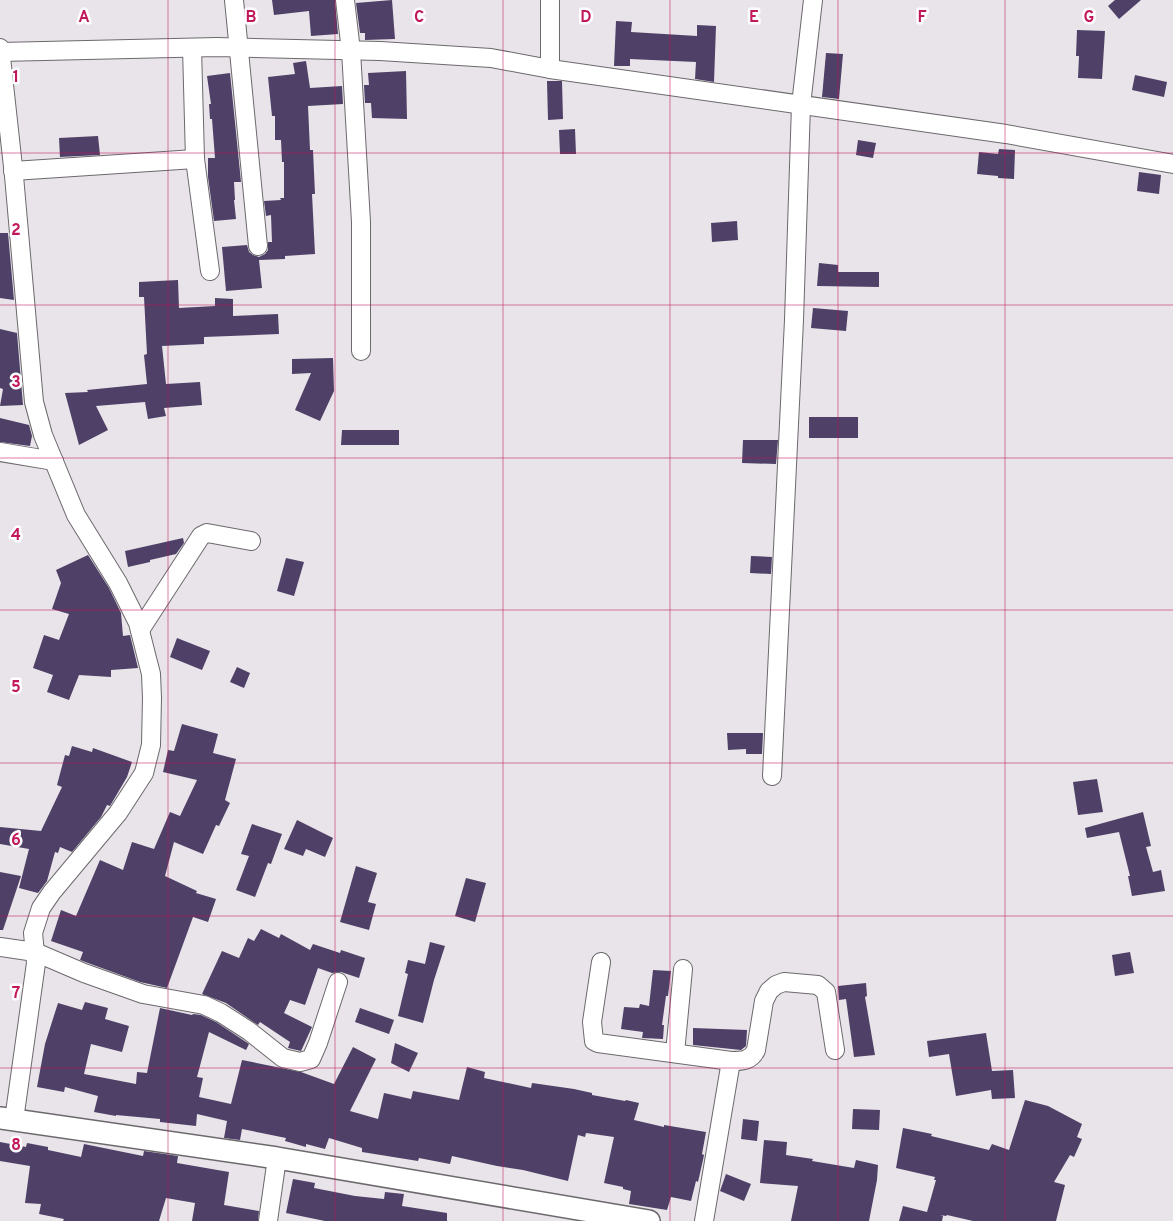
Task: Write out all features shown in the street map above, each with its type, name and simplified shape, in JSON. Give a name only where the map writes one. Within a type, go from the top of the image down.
[{"type":"street","points":[[234,0],[258,246]]},
{"type":"street","points":[[345,0],[351,51],[361,222],[361,351]]},
{"type":"street","points":[[550,0],[550,69]]},
{"type":"street","points":[[772,776],[794,320],[801,105],[813,0]]},
{"type":"street","points":[[0,48],[34,402],[43,435],[76,515],[118,583],[140,630],[151,674],[152,698],[151,745],[144,773],[118,813],[57,885],[41,908],[33,933],[36,963],[7,1119],[277,1158],[649,1221]]},
{"type":"street","points":[[192,48],[195,159],[210,271]]},
{"type":"street","points":[[0,52],[238,48],[491,58],[550,69],[1006,134],[1173,164]]},
{"type":"street","points":[[13,171],[195,159]]},
{"type":"street","points":[[0,452],[54,461]]},
{"type":"street","points":[[140,630],[201,536],[207,533],[251,541]]},
{"type":"street","points":[[0,947],[35,952],[84,973],[143,994],[204,1005],[221,1013],[249,1031],[283,1058],[300,1062],[311,1059],[338,982]]},
{"type":"street","points":[[602,962],[592,1022],[594,1041],[598,1043],[731,1061],[747,1060],[754,1055],[764,1001],[769,991],[776,984],[784,982],[818,985],[826,992],[835,1050]]},
{"type":"street","points":[[675,1053],[683,969]]},
{"type":"street","points":[[704,1221],[731,1061]]},
{"type":"street","points":[[268,1221],[277,1158]]},
{"type":"building","points":[[272,0],[335,0],[338,34],[311,36],[309,11],[274,15]]},
{"type":"building","points":[[392,0],[395,39],[365,40],[365,33],[360,33],[356,3]]},
{"type":"building","points":[[1115,0],[1141,0],[1119,19],[1108,6]]},
{"type":"building","points":[[616,21],[632,22],[631,32],[697,36],[697,25],[716,26],[714,82],[695,79],[696,62],[630,59],[630,66],[614,66]]},
{"type":"building","points":[[1077,30],[1105,31],[1102,79],[1078,78],[1079,56],[1076,56]]},
{"type":"building","points":[[826,53],[843,54],[839,99],[822,97]]},
{"type":"building","points":[[306,61],[310,88],[342,86],[343,104],[308,106],[310,150],[313,150],[315,194],[312,194],[315,254],[285,256],[285,259],[259,260],[262,288],[226,291],[222,247],[247,245],[249,252],[253,255],[259,257],[265,254],[268,250],[268,242],[272,242],[271,215],[266,216],[264,201],[281,200],[280,198],[284,198],[284,162],[282,162],[281,140],[275,140],[275,116],[272,116],[268,77],[295,74],[293,63]]},
{"type":"building","points":[[406,71],[407,119],[372,118],[371,103],[365,103],[364,85],[369,85],[368,73]]},
{"type":"building","points":[[230,73],[241,182],[234,182],[236,219],[214,221],[208,177],[208,158],[215,158],[207,76]]},
{"type":"building","points":[[1135,75],[1167,82],[1164,97],[1132,90]]},
{"type":"building","points":[[547,81],[562,81],[563,119],[548,120]]},
{"type":"building","points":[[575,129],[576,154],[560,154],[559,130]]},
{"type":"building","points":[[98,136],[100,155],[60,157],[59,138]]},
{"type":"building","points":[[858,140],[876,143],[873,158],[856,155]]},
{"type":"building","points":[[999,149],[1015,150],[1014,179],[977,174],[979,152],[998,154]]},
{"type":"building","points":[[1139,172],[1161,175],[1159,194],[1137,191]]},
{"type":"building","points":[[737,221],[738,240],[712,242],[711,223]]},
{"type":"building","points":[[0,233],[8,233],[14,300],[0,298]]},
{"type":"building","points":[[819,263],[838,265],[838,272],[879,272],[879,287],[817,286]]},
{"type":"building","points":[[178,280],[179,308],[215,306],[215,298],[233,299],[233,316],[278,314],[279,334],[204,337],[204,344],[162,346],[166,384],[200,382],[202,405],[164,408],[166,416],[148,419],[145,402],[96,406],[108,430],[79,445],[65,393],[88,392],[87,390],[147,384],[144,355],[147,354],[144,297],[139,297],[139,282]]},
{"type":"building","points":[[813,308],[848,311],[846,331],[811,328]]},
{"type":"building","points":[[0,329],[17,333],[23,405],[0,406],[3,389],[0,388]]},
{"type":"building","points":[[333,358],[334,391],[320,421],[295,410],[311,373],[292,374],[292,359]]},
{"type":"building","points":[[809,417],[858,417],[858,438],[809,438]]},
{"type":"building","points":[[0,418],[29,425],[32,436],[30,446],[0,442]]},
{"type":"building","points":[[342,430],[399,430],[399,445],[341,445]]},
{"type":"building","points":[[743,440],[778,440],[776,464],[742,463]]},
{"type":"building","points":[[183,538],[184,543],[176,554],[128,567],[125,551]]},
{"type":"building","points":[[88,555],[109,588],[121,613],[123,636],[130,635],[138,668],[111,670],[111,677],[79,675],[69,700],[47,692],[53,675],[33,668],[44,635],[59,640],[69,614],[52,609],[61,583],[56,570]]},
{"type":"building","points":[[751,556],[772,557],[771,574],[750,573]]},
{"type":"building","points":[[286,558],[304,562],[294,596],[277,591]]},
{"type":"building","points":[[177,638],[210,651],[202,670],[170,657]]},
{"type":"building","points":[[237,667],[250,673],[244,688],[230,682]]},
{"type":"building","points":[[182,724],[218,734],[213,753],[236,759],[225,800],[230,803],[219,826],[216,825],[203,854],[174,842],[165,876],[197,891],[196,893],[216,899],[208,922],[193,917],[167,988],[140,982],[80,960],[83,952],[51,941],[61,910],[76,916],[100,860],[123,870],[132,842],[154,849],[170,812],[180,816],[197,780],[163,772],[168,750],[174,751]]},
{"type":"building","points":[[727,733],[763,733],[762,754],[746,754],[746,749],[728,750]]},
{"type":"building","points":[[72,746],[92,752],[93,748],[132,762],[127,777],[110,806],[107,805],[101,817],[72,852],[60,847],[58,853],[55,852],[47,881],[38,893],[19,888],[29,849],[0,844],[0,827],[41,831],[62,787],[57,785],[65,755],[69,756]]},
{"type":"building","points":[[1097,779],[1103,812],[1078,815],[1073,782]]},
{"type":"building","points":[[1143,812],[1151,846],[1146,847],[1153,872],[1161,870],[1165,891],[1132,896],[1128,876],[1130,876],[1119,832],[1087,838],[1085,828]]},
{"type":"building","points":[[297,820],[333,838],[325,857],[306,849],[303,856],[284,849]]},
{"type":"building","points":[[252,824],[282,834],[271,864],[268,863],[255,897],[236,890],[249,856],[241,854]]},
{"type":"building","points":[[356,866],[377,873],[368,902],[376,904],[369,930],[340,922]]},
{"type":"building","points":[[0,872],[21,876],[3,930],[0,930]]},
{"type":"building","points":[[466,878],[486,883],[475,922],[455,916]]},
{"type":"building","points":[[261,929],[279,938],[281,934],[310,950],[313,944],[340,953],[341,950],[365,958],[359,978],[341,972],[332,973],[318,968],[305,1005],[290,1000],[284,1013],[312,1027],[301,1051],[288,1048],[290,1042],[260,1022],[258,1025],[226,1003],[202,994],[222,951],[239,958],[248,938],[254,941]]},
{"type":"building","points":[[430,942],[445,946],[423,1023],[398,1016],[408,974],[405,973],[408,960],[425,964]]},
{"type":"building","points":[[1130,952],[1134,973],[1115,976],[1112,955]]},
{"type":"building","points":[[653,970],[671,971],[662,1025],[664,1025],[663,1039],[642,1038],[643,1032],[621,1029],[624,1007],[639,1008],[640,1004],[649,1006]]},
{"type":"building","points":[[866,983],[867,996],[865,997],[875,1055],[854,1057],[846,999],[839,1000],[838,986]]},
{"type":"building","points":[[85,1002],[108,1008],[105,1019],[129,1026],[122,1052],[91,1044],[84,1074],[136,1084],[137,1072],[147,1073],[160,1008],[192,1015],[201,1015],[216,1022],[249,1044],[246,1050],[209,1032],[197,1077],[203,1078],[199,1097],[231,1104],[242,1060],[301,1072],[334,1084],[353,1047],[376,1059],[350,1111],[378,1119],[384,1093],[411,1099],[413,1091],[459,1100],[467,1067],[485,1072],[484,1078],[531,1088],[532,1083],[574,1089],[592,1093],[592,1095],[639,1103],[634,1120],[664,1127],[664,1125],[706,1132],[702,1154],[704,1155],[698,1182],[696,1181],[691,1201],[671,1197],[667,1210],[629,1204],[631,1191],[623,1189],[623,1187],[604,1183],[614,1137],[586,1133],[585,1137],[578,1135],[568,1181],[452,1156],[450,1164],[419,1158],[418,1161],[362,1152],[362,1148],[329,1138],[325,1149],[306,1144],[306,1147],[285,1141],[286,1138],[242,1129],[240,1140],[224,1138],[227,1121],[197,1114],[196,1126],[160,1122],[160,1119],[116,1116],[94,1112],[98,1096],[65,1087],[64,1092],[37,1087],[45,1044],[58,1003],[82,1010]]},
{"type":"building","points":[[360,1008],[394,1020],[389,1034],[355,1022]]},
{"type":"building","points":[[693,1028],[747,1030],[746,1046],[741,1050],[693,1045]]},
{"type":"building","points":[[986,1033],[992,1071],[1013,1070],[1015,1098],[992,1099],[991,1090],[956,1096],[949,1054],[929,1057],[927,1041]]},
{"type":"building","points":[[395,1043],[418,1053],[409,1072],[391,1063]]},
{"type":"building","points":[[1025,1100],[1048,1106],[1082,1124],[1077,1137],[1082,1139],[1074,1157],[1070,1155],[1054,1182],[1065,1185],[1056,1221],[973,1221],[940,1215],[943,1216],[942,1221],[899,1221],[903,1206],[927,1212],[936,1180],[934,1180],[935,1177],[896,1168],[903,1128],[989,1150],[992,1144],[1009,1150]]},
{"type":"building","points":[[853,1109],[880,1110],[879,1130],[852,1129]]},
{"type":"building","points":[[743,1119],[759,1121],[757,1141],[741,1139]]},
{"type":"building","points":[[764,1140],[787,1142],[786,1155],[813,1159],[812,1161],[854,1168],[856,1160],[878,1165],[869,1221],[791,1221],[798,1186],[760,1183]]},
{"type":"building","points":[[0,1142],[26,1147],[27,1143],[48,1147],[48,1150],[81,1157],[84,1144],[143,1156],[144,1151],[178,1156],[177,1163],[229,1172],[224,1205],[259,1211],[258,1221],[192,1221],[195,1203],[166,1198],[159,1221],[63,1221],[64,1219],[39,1214],[41,1204],[25,1203],[30,1166],[0,1161]]},
{"type":"building","points":[[726,1174],[751,1184],[744,1201],[720,1191]]},
{"type":"building","points":[[293,1179],[315,1183],[314,1188],[355,1196],[384,1199],[385,1192],[404,1194],[402,1206],[447,1213],[447,1221],[325,1221],[286,1213]]}]
